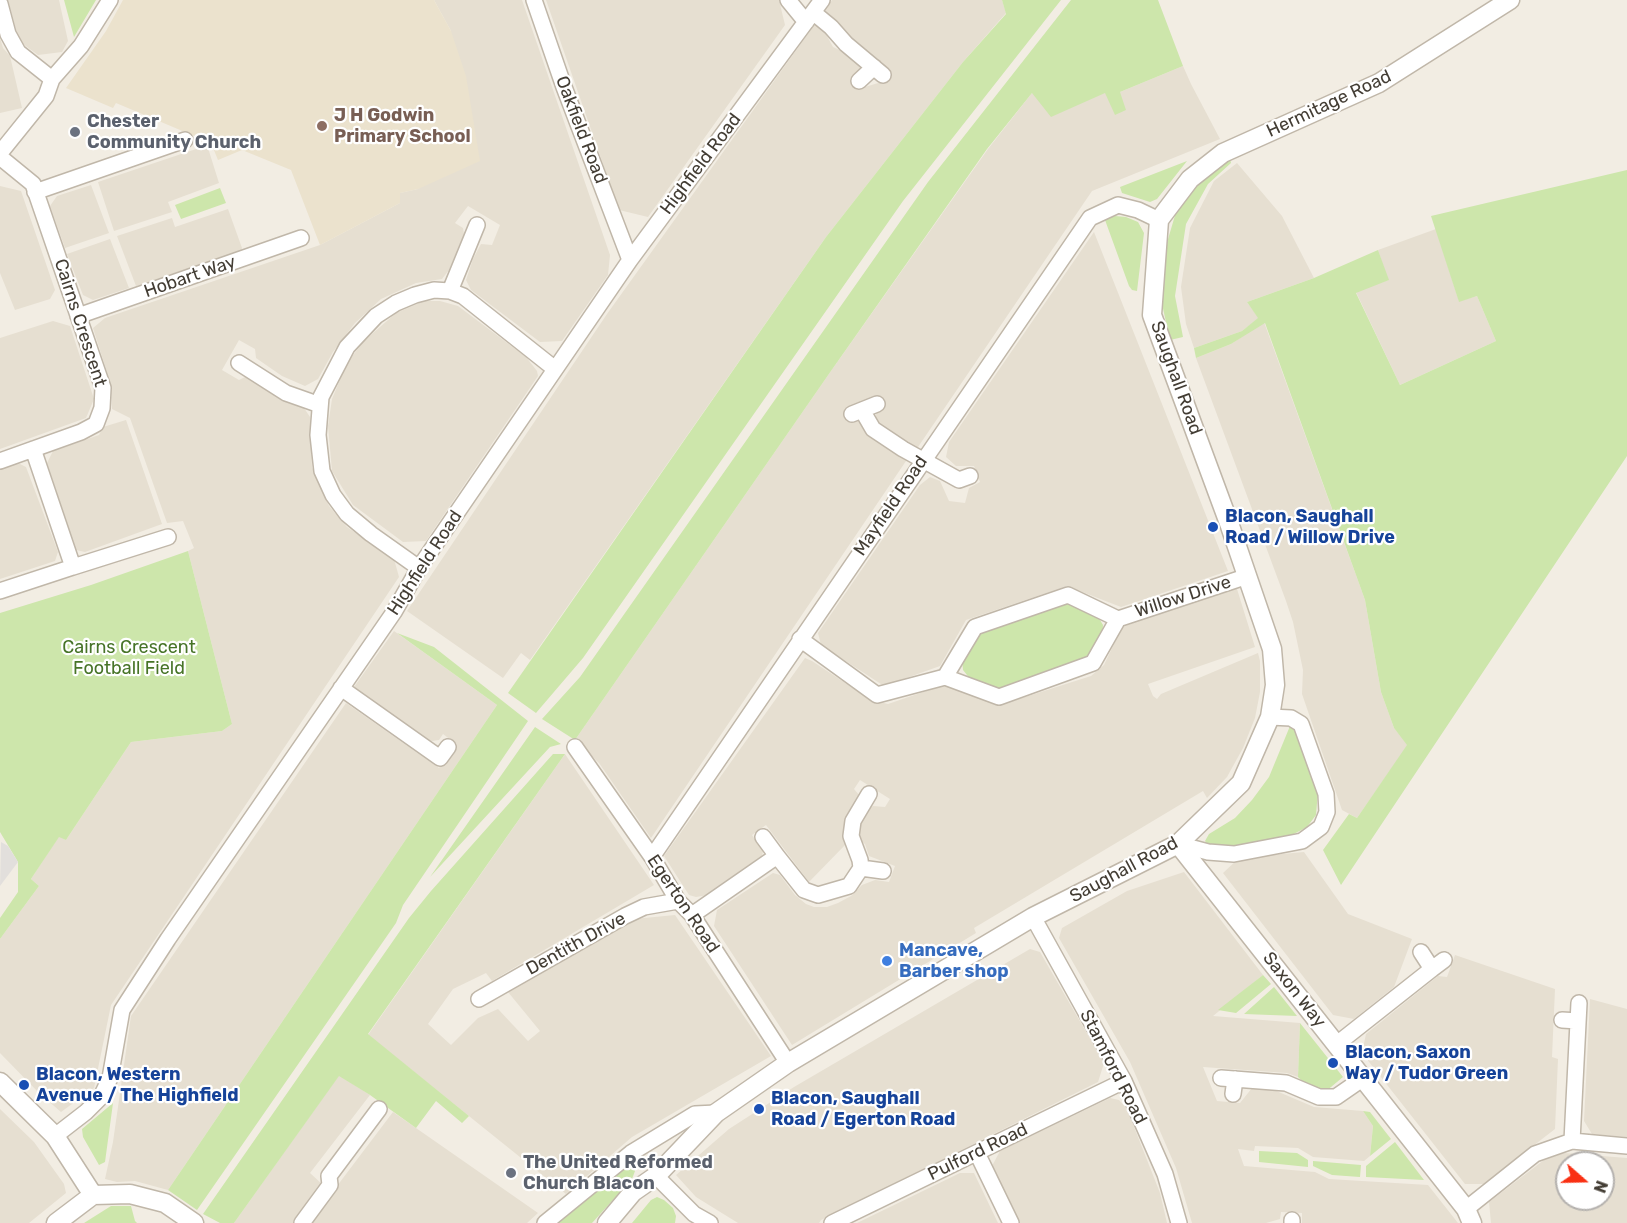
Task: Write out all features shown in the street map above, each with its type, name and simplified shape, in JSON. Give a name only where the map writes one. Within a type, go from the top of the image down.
[{"type":"street","points":[[0,155],[45,96],[52,79],[81,46],[110,0]]},
{"type":"street","name":"Oakfield Road","points":[[534,0],[564,87],[630,260]]},
{"type":"street","points":[[788,0],[814,12],[878,71],[859,81]]},
{"type":"street","name":"Hermitage Road","points":[[1159,220],[1191,179],[1223,153],[1379,83],[1510,0]]},
{"type":"street","points":[[0,4],[8,34],[18,52],[52,79]]},
{"type":"street","name":"Highfield Road","points":[[55,1136],[101,1097],[110,1078],[122,1010],[168,939],[394,612],[419,568],[630,260],[814,12]]},
{"type":"street","points":[[35,192],[185,140]]},
{"type":"street","name":"Cairns Crescent","points":[[0,155],[33,184],[104,388],[102,408],[96,424],[81,432],[0,460]]},
{"type":"street","name":"Mayfield Road","points":[[652,857],[1089,218],[1118,205],[1138,210],[1159,220]]},
{"type":"street","name":"Saughall Road","points":[[607,1223],[633,1192],[656,1176],[716,1113],[788,1063],[1033,917],[1178,844],[1241,783],[1270,717],[1275,684],[1272,649],[1248,576],[1152,315],[1159,220]]},
{"type":"street","points":[[450,291],[478,226]]},
{"type":"street","name":"Hobart Way","points":[[78,316],[301,238]]},
{"type":"street","points":[[419,568],[347,514],[333,495],[322,471],[318,435],[321,397],[347,347],[376,316],[396,303],[434,290],[450,291],[463,296],[555,369]]},
{"type":"street","points":[[240,361],[286,393],[320,405]]},
{"type":"street","points":[[864,409],[873,429],[962,483]]},
{"type":"street","points":[[33,449],[73,567]]},
{"type":"street","points":[[0,591],[168,537]]},
{"type":"street","name":"Willow Drive","points":[[1118,619],[1068,595],[975,627],[945,676],[999,697],[1094,663],[1118,619],[1248,576]]},
{"type":"street","points":[[800,639],[878,695],[945,676]]},
{"type":"street","points":[[341,688],[440,758],[448,747]]},
{"type":"street","points":[[1178,844],[1208,852],[1233,854],[1302,841],[1321,827],[1327,812],[1326,794],[1301,724],[1291,718],[1270,717]]},
{"type":"street","name":"Egerton Road","points":[[574,747],[652,857],[678,901],[692,915],[788,1063]]},
{"type":"street","points":[[763,837],[804,890],[818,895],[849,886],[861,868],[851,836],[853,821],[870,795]]},
{"type":"street","name":"Saxon Way","points":[[1178,844],[1337,1044],[1362,1080],[1469,1216]]},
{"type":"street","points":[[692,915],[777,856]]},
{"type":"street","points":[[861,868],[883,871]]},
{"type":"street","name":"Dentith Drive","points":[[479,999],[625,916],[644,907],[678,901]]},
{"type":"street","name":"Stamford Road","points":[[1033,917],[1124,1081],[1165,1174],[1179,1223]]},
{"type":"street","points":[[1337,1044],[1438,964],[1421,952]]},
{"type":"street","points":[[1572,1141],[1579,1003]]},
{"type":"street","points":[[1562,1020],[1578,1021]]},
{"type":"street","points":[[1230,1084],[1286,1083],[1319,1097],[1336,1097],[1362,1080]]},
{"type":"street","name":"Pulford Road","points":[[832,1223],[1124,1081]]},
{"type":"street","points":[[0,1082],[55,1136],[93,1195]]},
{"type":"street","points":[[302,1223],[330,1185],[329,1176],[378,1109]]},
{"type":"street","points":[[545,1223],[632,1153],[695,1114],[716,1113]]},
{"type":"street","points":[[1469,1216],[1535,1154],[1572,1141],[1627,1146]]},
{"type":"street","points":[[978,1153],[1011,1223]]},
{"type":"street","points":[[656,1176],[689,1218],[710,1223]]},
{"type":"street","points":[[56,1223],[93,1195],[130,1194],[165,1203],[194,1223]]},
{"type":"shaded area","points":[[8,0],[59,0],[68,41],[62,52],[38,55],[19,41]]},
{"type":"shaded area","name":"J H Godwin Primary School","points":[[123,0],[434,0],[451,31],[466,76],[480,161],[418,189],[400,193],[400,203],[320,245],[291,170],[242,150],[218,160],[211,143],[116,103],[113,108],[66,88],[106,31]]},
{"type":"shaded area","points":[[434,0],[522,0],[610,255],[608,275],[562,341],[540,342],[471,290],[466,280],[473,259],[481,244],[492,245],[500,225],[468,206],[455,223],[463,228],[464,234],[449,270],[442,279],[416,283],[381,299],[355,323],[333,352],[318,379],[305,386],[282,376],[256,358],[255,349],[239,340],[222,370],[239,380],[247,376],[271,393],[304,408],[310,417],[312,467],[329,506],[347,527],[394,559],[399,577],[111,1005],[94,1088],[61,1112],[0,1053],[0,939],[39,886],[31,879],[59,836],[66,840],[131,742],[222,731],[232,724],[188,551],[194,548],[183,521],[167,523],[130,418],[112,409],[111,385],[93,328],[105,318],[320,245],[400,203],[400,193],[418,189],[451,31]]},
{"type":"shaded area","points":[[546,0],[779,0],[785,25],[648,217],[619,210]]},
{"type":"shaded area","points":[[832,0],[1002,0],[1006,13],[963,62],[826,237],[530,660],[521,653],[503,678],[407,611],[607,314],[815,24],[822,27],[833,47],[857,58],[862,66],[859,87],[888,80],[889,73],[885,66],[874,60],[823,13]]},
{"type":"shaded area","points":[[0,38],[3,48],[10,56],[22,108],[0,113]]},
{"type":"shaded area","points":[[1183,66],[1220,139],[1092,191],[916,450],[876,424],[877,411],[848,411],[851,422],[858,421],[865,424],[904,455],[906,461],[651,838],[599,763],[575,740],[831,371],[988,149],[1032,93],[1106,93],[1116,115],[1120,92]]},
{"type":"shaded area","points":[[202,147],[208,148],[219,183],[168,202],[172,212],[114,231],[98,182]]},
{"type":"shaded area","points":[[1237,163],[1282,216],[1314,278],[1247,302],[1259,318],[1242,331],[1194,348],[1186,324],[1181,287],[1190,228],[1214,181]]},
{"type":"shaded area","points":[[91,185],[109,233],[65,248],[50,206],[57,196]]},
{"type":"shaded area","points":[[0,186],[21,191],[55,290],[50,299],[15,310],[0,273]]},
{"type":"shaded area","points":[[228,209],[242,248],[241,251],[136,286],[117,236],[172,218],[175,227]]},
{"type":"shaded area","points":[[1436,229],[1459,301],[1477,296],[1496,341],[1400,385],[1356,292],[1388,280],[1378,250]]},
{"type":"shaded area","points":[[1094,232],[1228,571],[1121,607],[1067,586],[966,620],[940,666],[884,686],[821,645],[818,633],[920,485],[930,477],[940,481],[949,501],[965,503],[969,488],[980,482],[974,466],[956,466],[946,457],[949,442]]},
{"type":"shaded area","points":[[110,239],[129,288],[93,300],[83,295],[67,254]]},
{"type":"shaded area","points":[[424,301],[440,301],[458,306],[526,357],[537,371],[538,376],[426,541],[403,542],[353,505],[332,471],[328,426],[332,399],[347,363],[364,341],[396,313]]},
{"type":"shaded area","points":[[53,321],[70,326],[94,399],[86,418],[0,449],[0,338]]},
{"type":"shaded area","points":[[1264,322],[1365,600],[1381,692],[1394,728],[1408,745],[1357,818],[1342,810],[1302,694],[1303,670],[1293,622],[1196,358],[1231,344]]},
{"type":"shaded area","points":[[126,420],[162,524],[85,552],[76,550],[47,463],[53,451],[99,435],[103,427]]},
{"type":"shaded area","points":[[20,464],[26,467],[58,552],[55,561],[0,579],[0,465]]},
{"type":"shaded area","points":[[1232,588],[1237,589],[1255,647],[1148,684],[1153,696],[1157,699],[1161,694],[1258,653],[1260,692],[1255,718],[1243,748],[1227,777],[1207,798],[1203,791],[974,928],[976,933],[792,1045],[714,926],[717,910],[773,873],[780,875],[795,895],[814,907],[827,907],[838,903],[851,896],[862,885],[875,880],[889,882],[895,866],[869,856],[865,844],[858,839],[858,826],[863,814],[873,806],[885,807],[890,799],[860,780],[854,789],[860,796],[847,819],[846,844],[809,882],[766,825],[752,835],[763,851],[762,857],[708,895],[696,897],[689,895],[664,856],[805,658],[871,700],[888,704],[944,685],[1000,705],[1091,676],[1104,665],[1122,627]]},
{"type":"shaded area","points":[[394,631],[497,705],[168,1190],[135,1181],[117,1182],[105,1179],[113,1142],[131,1016],[346,703],[439,768],[456,744],[443,734],[439,740],[426,739],[354,687]]},
{"type":"shaded area","points":[[565,754],[654,885],[492,981],[486,973],[453,989],[428,1024],[451,1045],[478,1018],[498,1009],[528,1041],[540,1031],[508,992],[634,919],[675,915],[771,1056],[632,1137],[566,1194],[368,1035]]},
{"type":"shaded area","points":[[1,842],[8,846],[18,862],[0,886]]},
{"type":"shaded area","points":[[1304,852],[1348,914],[1412,939],[1394,987],[1354,1019],[1333,1015],[1223,873],[1239,858]]},
{"type":"shaded area","points":[[1184,872],[1263,975],[1213,1016],[1300,1023],[1298,1077],[1287,1073],[1203,1067],[1217,1101],[1240,1103],[1252,1088],[1274,1090],[1314,1107],[1363,1111],[1373,1126],[1370,1156],[1364,1161],[1313,1157],[1298,1148],[1255,1146],[1254,1151],[1238,1149],[1244,1166],[1315,1172],[1329,1179],[1428,1185],[1458,1223],[1302,1223],[1302,1213],[1281,1212],[1280,1219],[1266,1223],[1192,1223],[1176,1168],[1130,1062],[1059,938],[1062,928],[1127,891]]},
{"type":"shaded area","points":[[1030,949],[1040,952],[1104,1063],[1098,1082],[819,1223],[738,1223],[696,1197],[676,1175],[729,1129],[794,1087]]},
{"type":"shaded area","points":[[1455,955],[1555,989],[1552,1057],[1558,1059],[1555,1129],[1484,1184],[1465,1184],[1362,1053],[1366,1034],[1438,976],[1447,977]]},
{"type":"shaded area","points":[[1590,999],[1627,1009],[1627,1137],[1592,1134],[1584,1121]]},
{"type":"shaded area","points":[[339,1075],[370,1095],[310,1173],[323,1185],[293,1223],[234,1223]]},
{"type":"shaded area","points":[[1110,1098],[1119,1100],[1127,1109],[1160,1193],[1167,1223],[1020,1223],[992,1166],[1000,1151]]},
{"type":"shaded area","points":[[0,1109],[34,1142],[64,1184],[66,1193],[29,1223],[0,1223]]},
{"type":"shaded area","points":[[393,1112],[538,1213],[527,1223],[309,1223]]},
{"type":"shaded area","points":[[1555,1156],[1555,1211],[1615,1211],[1615,1157],[1627,1158],[1627,1223],[1491,1223],[1489,1202],[1544,1160]]},
{"type":"shaded area","points":[[960,1173],[974,1173],[998,1223],[857,1223]]},
{"type":"green space","points":[[64,0],[96,0],[74,37]]},
{"type":"green space","points":[[1002,0],[1061,0],[903,201],[583,658],[536,713],[508,693],[826,237],[963,62],[1006,14]]},
{"type":"green space","points":[[1071,0],[1158,0],[1183,66],[1120,92],[1126,110],[1115,115],[1105,93],[1051,117],[1032,93],[987,149],[575,740],[542,719],[580,677],[928,182]]},
{"type":"green space","points":[[1230,158],[1231,163],[1208,184],[1186,224],[1175,296],[1183,337],[1170,340],[1160,295],[1166,246],[1176,212],[1197,184]]},
{"type":"green space","points":[[1187,161],[1157,199],[1150,202],[1122,193],[1120,187]]},
{"type":"green space","points":[[1627,170],[1627,456],[1341,885],[1323,850],[1349,814],[1357,818],[1407,745],[1394,728],[1381,692],[1365,600],[1265,323],[1231,344],[1196,358],[1194,348],[1242,331],[1258,318],[1247,302],[1314,278],[1378,250],[1389,280],[1356,293],[1400,385],[1496,341],[1477,296],[1459,302],[1431,216]]},
{"type":"green space","points":[[220,188],[226,203],[181,219],[175,205]]},
{"type":"green space","points":[[1115,216],[1126,217],[1138,222],[1144,233],[1137,291],[1132,290],[1129,286],[1105,220]]},
{"type":"green space","name":"Cairns Crescent Football Field","points":[[188,551],[232,724],[222,731],[131,742],[66,840],[59,837],[31,879],[39,886],[0,939],[0,918],[18,892],[18,862],[0,832],[0,613],[91,585]]},
{"type":"green space","points":[[1068,603],[1097,615],[1103,625],[1102,638],[1088,661],[1002,691],[971,680],[963,670],[962,659],[979,631]]},
{"type":"green space","points":[[397,633],[434,647],[528,721],[403,905],[396,923],[197,1210],[168,1190],[497,705]]},
{"type":"green space","points":[[1290,726],[1298,729],[1318,791],[1316,815],[1307,827],[1290,836],[1225,847],[1208,845],[1205,841],[1209,834],[1235,818],[1269,777]]},
{"type":"green space","points":[[535,727],[561,744],[550,747],[430,877]]},
{"type":"green space","points":[[553,754],[565,754],[368,1034],[469,1116],[462,1123],[436,1101],[416,1128],[339,1076],[234,1223],[220,1223],[203,1214],[409,918]]},
{"type":"green space","points":[[1263,975],[1271,984],[1236,1013],[1218,1010]]},
{"type":"green space","points":[[1274,987],[1297,1016],[1244,1014]]},
{"type":"green space","points":[[1300,1023],[1343,1077],[1325,1092],[1305,1084],[1298,1077]]},
{"type":"green space","points":[[113,1103],[105,1162],[99,1165],[83,1137],[82,1129]]},
{"type":"green space","points":[[1363,1111],[1370,1112],[1391,1139],[1370,1156],[1373,1126]]},
{"type":"green space","points":[[1395,1142],[1424,1180],[1366,1177],[1366,1166]]},
{"type":"green space","points":[[1259,1151],[1297,1153],[1308,1160],[1308,1167],[1259,1162]]},
{"type":"green space","points":[[1313,1161],[1361,1165],[1360,1177],[1332,1175],[1313,1166]]},
{"type":"green space","points":[[625,1165],[632,1167],[635,1171],[632,1179],[592,1223],[555,1223]]},
{"type":"green space","points":[[657,1197],[673,1208],[676,1216],[675,1223],[632,1223],[651,1200]]},
{"type":"green space","points":[[111,1206],[131,1206],[137,1223],[84,1223]]},
{"type":"place","name":"J H Godwin Primary School","points":[[322,126]]},
{"type":"place","name":"Chester Community Church","points":[[75,132]]},
{"type":"place","name":"Blacon, Saughall Road / Willow Drive","points":[[1213,527]]},
{"type":"place","name":"Mancave, Barber shop","points":[[887,961]]},
{"type":"place","name":"Blacon, Saxon Way / Tudor Green","points":[[1333,1063]]},
{"type":"place","name":"Blacon, Western Avenue / The Highfield","points":[[24,1085]]},
{"type":"place","name":"Blacon, Saughall Road / Egerton Road","points":[[759,1109]]},
{"type":"place","name":"The United Reformed Church Blacon","points":[[511,1173]]}]
